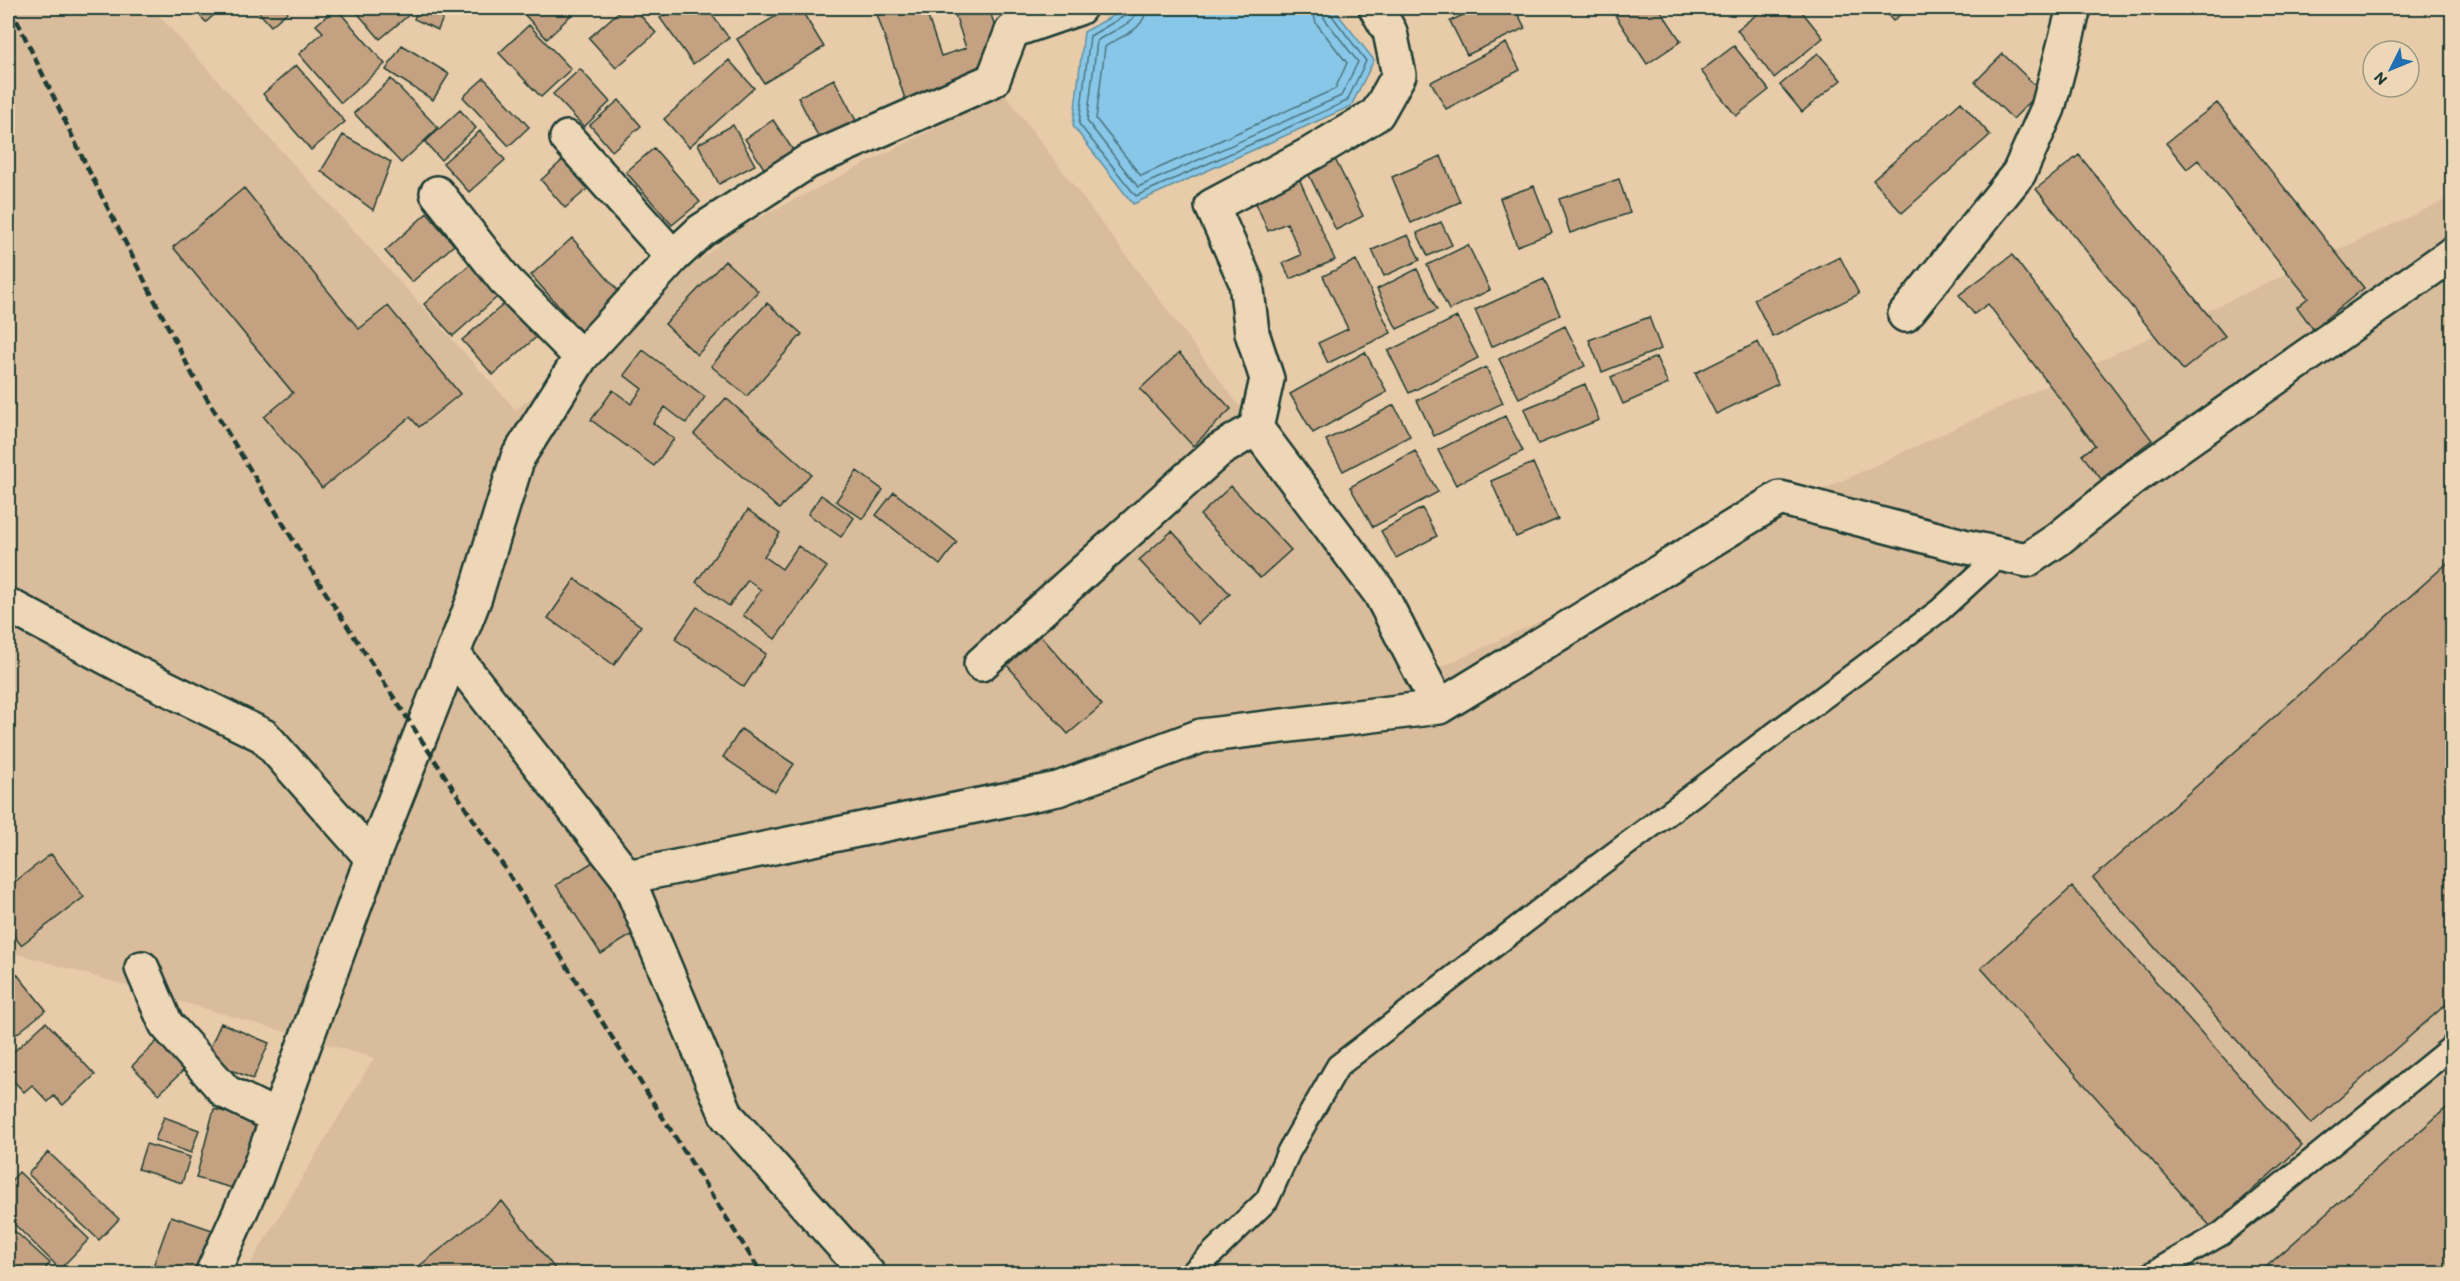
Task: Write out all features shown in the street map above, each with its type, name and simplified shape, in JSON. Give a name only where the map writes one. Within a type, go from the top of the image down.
[{"type":"street","points":[[212,1274],[255,1177],[372,858],[475,597],[518,457],[581,357],[673,257],[701,231],[807,162],[993,80],[1018,17],[1079,8]]},
{"type":"street","points":[[981,664],[1218,451],[1256,428],[1267,379],[1252,333],[1246,282],[1212,206],[1312,153],[1377,114],[1399,75],[1390,32],[1376,8]]},
{"type":"street","points":[[1905,315],[2019,173],[2048,108],[2074,8]]},
{"type":"street","points":[[567,138],[673,257]]},
{"type":"street","points":[[437,193],[505,280],[581,357]]},
{"type":"street","points":[[627,877],[1058,789],[1201,736],[1439,707],[1780,498],[2027,560],[2057,540],[2136,476],[2452,254]]},
{"type":"street","points":[[1256,428],[1380,594],[1439,707]]},
{"type":"street","points":[[8,605],[130,670],[264,736],[372,858]]},
{"type":"street","points":[[453,654],[627,877],[727,1116],[868,1274]]},
{"type":"street","points":[[142,968],[166,1024],[226,1092],[277,1117]]},
{"type":"lane","points":[[1191,1274],[1268,1200],[1289,1151],[1338,1066],[1587,874],[1940,610],[2001,554]]},
{"type":"lane","points":[[2151,1274],[2221,1234],[2452,1047]]},
{"type":"shaded area","points":[[8,8],[152,8],[516,410],[739,228],[1004,93],[1437,669],[2452,197],[2452,1273],[245,1273],[374,1058],[8,951]]},
{"type":"water","points":[[1127,8],[1333,8],[1374,60],[1351,106],[1133,204],[1073,126],[1084,32]]},
{"type":"building","points":[[192,8],[222,8],[206,22]]},
{"type":"building","points":[[255,8],[292,8],[271,26]]},
{"type":"building","points":[[336,8],[385,64],[341,103],[299,54],[323,32],[316,25]]},
{"type":"building","points":[[353,8],[415,8],[416,9],[380,39]]},
{"type":"building","points":[[419,8],[447,8],[438,30],[414,19]]},
{"type":"building","points":[[531,8],[572,8],[575,11],[547,39],[524,14]]},
{"type":"building","points":[[623,8],[634,8],[656,33],[616,68],[589,38]]},
{"type":"building","points":[[674,8],[707,8],[729,38],[693,64],[660,18]]},
{"type":"building","points":[[790,8],[800,8],[824,47],[764,83],[737,39]]},
{"type":"building","points":[[875,8],[925,8],[941,56],[966,48],[953,8],[989,8],[999,39],[963,87],[907,105]]},
{"type":"building","points":[[1478,8],[1515,8],[1525,28],[1467,55],[1450,21]]},
{"type":"building","points":[[1621,8],[1659,8],[1681,41],[1647,64],[1613,12]]},
{"type":"building","points":[[1765,8],[1799,8],[1823,38],[1774,78],[1737,30]]},
{"type":"building","points":[[1881,8],[1908,8],[1893,21]]},
{"type":"building","points":[[529,25],[571,69],[541,97],[499,53]]},
{"type":"building","points":[[1506,43],[1520,70],[1446,109],[1431,82]]},
{"type":"building","points":[[402,45],[449,74],[433,100],[386,70]]},
{"type":"building","points":[[1734,46],[1769,90],[1736,116],[1701,71]]},
{"type":"building","points":[[1818,53],[1841,80],[1802,112],[1780,85]]},
{"type":"building","points":[[2003,54],[2041,91],[2013,119],[1975,82]]},
{"type":"building","points":[[729,60],[754,88],[689,147],[664,119]]},
{"type":"building","points":[[296,65],[345,122],[311,150],[263,94]]},
{"type":"building","points":[[580,69],[610,102],[584,127],[553,94]]},
{"type":"building","points":[[484,78],[529,127],[509,146],[463,97]]},
{"type":"building","points":[[391,79],[438,128],[401,163],[354,113]]},
{"type":"building","points":[[834,79],[862,132],[825,150],[798,97]]},
{"type":"building","points":[[619,100],[641,126],[612,151],[590,125]]},
{"type":"building","points":[[1961,102],[1990,135],[1902,213],[1873,180]]},
{"type":"building","points":[[2217,103],[2364,288],[2313,329],[2297,307],[2308,298],[2198,160],[2187,169],[2166,143]]},
{"type":"building","points":[[460,110],[476,128],[441,160],[425,142]]},
{"type":"building","points":[[773,120],[801,162],[772,181],[745,139]]},
{"type":"building","points":[[733,125],[755,165],[719,184],[698,144]]},
{"type":"building","points":[[480,131],[505,160],[469,192],[443,163]]},
{"type":"building","points":[[343,135],[391,162],[373,210],[321,171]]},
{"type":"building","points":[[654,148],[700,202],[672,225],[626,172]]},
{"type":"building","points":[[1332,153],[1363,216],[1336,230],[1305,167]]},
{"type":"building","points":[[2079,155],[2225,336],[2183,370],[2036,189]]},
{"type":"building","points":[[567,156],[592,185],[565,208],[541,180]]},
{"type":"building","points":[[1441,156],[1460,202],[1411,223],[1392,177]]},
{"type":"building","points":[[1298,176],[1335,260],[1290,279],[1283,263],[1301,255],[1287,223],[1268,231],[1253,196]]},
{"type":"building","points":[[1619,179],[1630,213],[1570,233],[1559,199]]},
{"type":"building","points":[[1534,186],[1552,233],[1517,246],[1500,198]]},
{"type":"building","points":[[244,188],[359,329],[388,306],[460,394],[419,427],[410,417],[322,488],[264,417],[293,393],[173,247]]},
{"type":"building","points":[[427,213],[454,245],[412,282],[385,251]]},
{"type":"building","points":[[1441,222],[1452,245],[1428,256],[1417,233]]},
{"type":"building","points":[[1408,235],[1420,260],[1384,276],[1372,250]]},
{"type":"building","points":[[572,238],[628,302],[587,338],[531,275]]},
{"type":"building","points":[[1468,245],[1490,290],[1449,310],[1427,265]]},
{"type":"building","points":[[2012,255],[2152,440],[2101,479],[2082,455],[2095,445],[1988,304],[1974,314],[1959,295]]},
{"type":"building","points":[[1840,257],[1859,294],[1773,337],[1754,299]]},
{"type":"building","points":[[475,260],[503,292],[453,336],[424,304]]},
{"type":"building","points":[[1356,260],[1391,333],[1328,363],[1318,343],[1348,329],[1323,276]]},
{"type":"building","points":[[725,261],[758,291],[697,355],[665,324]]},
{"type":"building","points":[[1417,269],[1437,310],[1397,329],[1377,289]]},
{"type":"building","points":[[1544,279],[1560,315],[1491,347],[1475,310]]},
{"type":"building","points":[[511,298],[541,333],[493,375],[462,340]]},
{"type":"building","points":[[767,303],[802,334],[747,396],[711,366]]},
{"type":"building","points":[[1457,317],[1478,358],[1409,393],[1388,351]]},
{"type":"building","points":[[1649,317],[1661,349],[1602,372],[1589,340]]},
{"type":"building","points":[[1565,326],[1585,366],[1519,398],[1499,359]]},
{"type":"building","points":[[1758,342],[1778,384],[1716,414],[1695,373]]},
{"type":"building","points":[[643,350],[705,397],[686,423],[665,407],[653,423],[674,439],[654,466],[591,420],[613,390],[631,404],[642,389],[624,375]]},
{"type":"building","points":[[1365,352],[1387,392],[1313,433],[1290,394]]},
{"type":"building","points":[[1179,353],[1231,409],[1193,446],[1140,389]]},
{"type":"building","points":[[1656,357],[1668,384],[1623,404],[1611,377]]},
{"type":"building","points":[[1486,367],[1503,403],[1434,436],[1417,400]]},
{"type":"building","points":[[1585,384],[1599,420],[1538,444],[1524,409]]},
{"type":"building","points":[[726,398],[811,474],[779,509],[694,434]]},
{"type":"building","points":[[1394,405],[1410,436],[1343,471],[1326,440]]},
{"type":"building","points":[[1505,416],[1523,451],[1456,485],[1438,450]]},
{"type":"building","points":[[1415,451],[1438,492],[1373,527],[1350,487]]},
{"type":"building","points":[[1533,463],[1558,519],[1516,537],[1491,481]]},
{"type":"building","points":[[857,471],[883,490],[863,519],[836,501]]},
{"type":"building","points":[[1231,486],[1291,550],[1260,578],[1200,515]]},
{"type":"building","points":[[894,492],[957,542],[940,565],[876,515]]},
{"type":"building","points":[[821,495],[854,518],[841,537],[808,514]]},
{"type":"building","points":[[1422,508],[1437,536],[1396,558],[1381,531]]},
{"type":"building","points":[[748,510],[780,533],[764,556],[782,569],[798,546],[827,567],[775,639],[743,615],[761,590],[748,580],[729,606],[696,582]]},
{"type":"building","points":[[1172,531],[1230,594],[1198,624],[1139,560]]},
{"type":"building","points":[[2452,559],[2452,999],[2311,1124],[2093,878]]},
{"type":"building","points":[[575,579],[641,626],[614,665],[548,618]]},
{"type":"building","points":[[697,607],[766,654],[744,687],[675,639]]},
{"type":"building","points":[[1039,634],[1102,705],[1068,734],[1006,664]]},
{"type":"building","points":[[741,729],[794,764],[775,792],[723,757]]},
{"type":"building","points":[[51,854],[84,897],[21,945],[8,928],[8,887]]},
{"type":"building","points":[[596,860],[641,929],[601,954],[556,885]]},
{"type":"building","points":[[2072,887],[2302,1146],[2211,1227],[1981,968]]},
{"type":"building","points":[[12,968],[46,1010],[8,1041],[8,972]]},
{"type":"building","points":[[46,1022],[95,1075],[63,1105],[54,1096],[48,1102],[32,1085],[24,1092],[8,1075],[8,1057]]},
{"type":"building","points":[[221,1023],[269,1043],[253,1079],[205,1059]]},
{"type":"building","points":[[162,1036],[190,1064],[159,1094],[132,1066]]},
{"type":"building","points":[[2452,1103],[2452,1274],[2258,1274]]},
{"type":"building","points":[[214,1109],[259,1121],[240,1190],[196,1178]]},
{"type":"building","points":[[164,1117],[199,1130],[191,1153],[155,1140]]},
{"type":"building","points":[[146,1144],[190,1157],[182,1183],[138,1169]]},
{"type":"building","points":[[48,1152],[119,1219],[99,1240],[28,1174]]},
{"type":"building","points":[[19,1172],[89,1239],[60,1269],[8,1218],[8,1184]]},
{"type":"building","points":[[502,1201],[559,1274],[409,1274]]},
{"type":"building","points":[[171,1216],[221,1233],[206,1274],[151,1272]]},
{"type":"building","points":[[8,1225],[50,1263],[41,1274],[24,1274],[8,1258]]},
{"type":"railway","points":[[11,8],[86,165],[192,374],[318,581],[499,859],[762,1274]]}]
